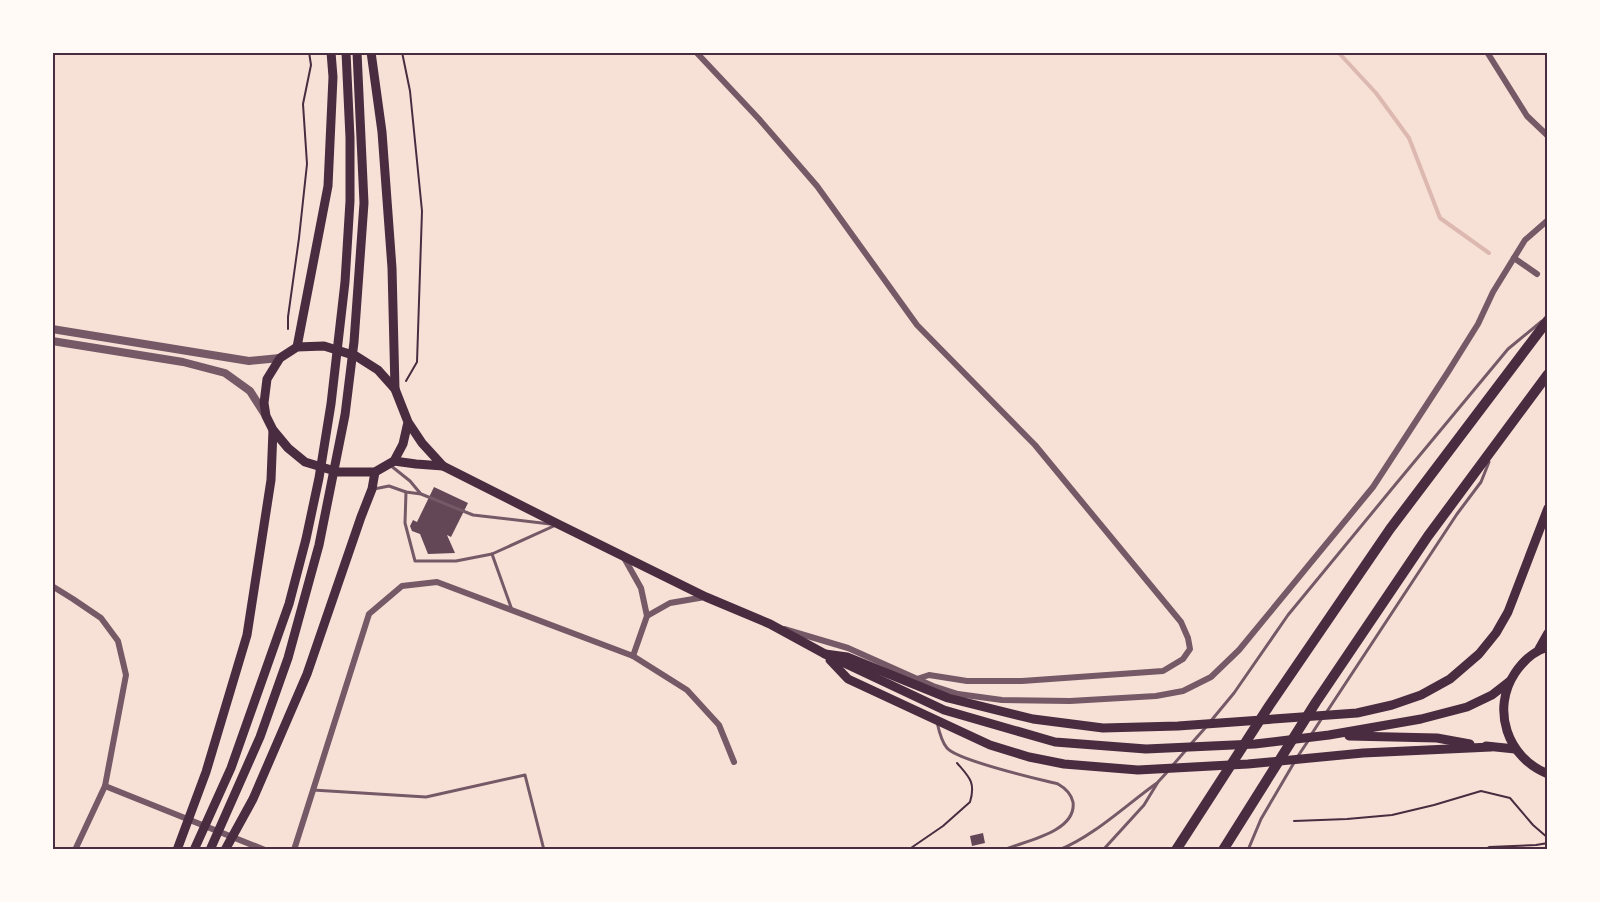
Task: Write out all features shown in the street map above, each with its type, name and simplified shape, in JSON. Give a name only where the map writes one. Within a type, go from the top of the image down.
[{"type":"highway","points":[[1176,849],[1269,706],[1390,529],[1548,318]]},
{"type":"highway","points":[[1223,849],[1316,702],[1428,536],[1548,374]]},
{"type":"main road","points":[[298,344],[328,186],[333,77],[331,52]]},
{"type":"main road","points":[[194,849],[231,768],[289,604],[319,478],[340,337],[350,201],[350,138],[345,52]]},
{"type":"main road","points":[[210,849],[260,737],[288,658],[319,545],[345,415],[354,342],[364,203],[357,52]]},
{"type":"main road","points":[[371,52],[382,132],[392,257],[396,393]]},
{"type":"main road","points":[[408,422],[403,444],[392,462],[375,472],[338,472],[305,462],[288,448],[273,430],[266,416],[264,403],[267,379],[280,357],[298,344],[324,346],[356,356],[378,370],[396,393],[408,422],[422,443],[443,466],[706,597],[770,624],[825,654],[944,710],[1055,742],[1146,749],[1255,744],[1329,735],[1421,719],[1467,707],[1492,695],[1510,681]]},
{"type":"main road","points":[[177,849],[206,772],[247,635],[271,480],[273,430]]},
{"type":"main road","points":[[392,462],[443,466]]},
{"type":"main road","points":[[225,849],[253,799],[307,674],[372,489],[375,472]]},
{"type":"main road","points":[[825,654],[846,657],[948,698],[1033,719],[1103,728],[1179,726],[1358,713],[1421,695],[1450,679],[1479,654],[1496,633],[1508,612],[1548,508]]},
{"type":"main road","points":[[1548,633],[1544,648],[1522,663],[1510,681],[1504,698],[1503,716],[1507,733],[1515,749],[1539,771],[1548,774]]},
{"type":"main road","points":[[825,654],[848,679],[990,745],[1029,757],[1064,764],[1138,770],[1248,764],[1363,753],[1491,747]]},
{"type":"main road","points":[[1329,735],[1437,738],[1515,749]]},
{"type":"street","points":[[696,52],[759,118],[817,186],[917,326],[1035,445],[1181,622],[1190,649],[1182,659],[1163,671],[1022,681],[967,681],[929,675],[917,679]]},
{"type":"street","points":[[1487,52],[1527,116],[1548,136]]},
{"type":"street","points":[[770,624],[848,648],[933,686],[958,694],[1002,700],[1070,701],[1156,696],[1183,691],[1211,677],[1239,650],[1373,487],[1478,324],[1493,292],[1525,240],[1548,220]]},
{"type":"street","points":[[1514,258],[1537,274]]},
{"type":"street","points":[[52,329],[249,361],[280,357]]},
{"type":"street","points":[[52,341],[183,362],[225,373],[250,391],[266,416]]},
{"type":"street","points":[[622,555],[641,588],[646,616],[633,656]]},
{"type":"street","points":[[294,849],[369,614],[402,586],[437,582],[633,656],[687,690],[718,725],[734,762]]},
{"type":"street","points":[[52,586],[100,618],[118,641],[126,675],[105,786],[75,849]]},
{"type":"street","points":[[646,616],[670,603],[706,597]]},
{"type":"street","points":[[105,786],[265,849]]},
{"type":"lane","points":[[1103,849],[1144,805],[1158,782],[1234,693],[1288,615],[1508,350],[1548,318]]},
{"type":"lane","points":[[1248,849],[1261,819],[1291,768],[1451,523],[1481,482],[1497,442]]},
{"type":"lane","points":[[392,462],[421,494]]},
{"type":"lane","points":[[372,489],[389,486],[421,494],[473,515],[558,524]]},
{"type":"lane","points":[[406,492],[405,523],[415,561],[456,561],[492,554],[558,524]]},
{"type":"lane","points":[[492,554],[512,611]]},
{"type":"lane","points":[[936,720],[942,741],[948,750],[995,768],[1058,784],[1072,796],[1073,807],[1068,821],[1056,830],[1003,849]]},
{"type":"lane","points":[[313,790],[426,797],[525,775],[544,849]]},
{"type":"lane","points":[[1059,849],[1069,846],[1103,823],[1158,782]]},
{"type":"path","points":[[298,344],[288,332],[288,317],[307,164],[303,104],[310,65],[309,52]]},
{"type":"path","points":[[396,393],[417,362],[422,211],[410,91],[402,52]]},
{"type":"path","points":[[908,849],[943,826],[970,802],[973,786],[948,750]]},
{"type":"path","points":[[1294,821],[1392,815],[1481,791],[1510,798],[1533,825],[1548,838]]},
{"type":"path","points":[[1484,849],[1548,843]]},
{"type":"building","points":[[434,487],[468,503],[451,537],[447,535],[455,553],[428,554],[420,534],[412,531],[410,526],[413,520],[417,522]]},
{"type":"building","points":[[983,833],[985,843],[972,846],[970,836]]},
{"type":"waterway","points":[[1338,52],[1376,93],[1409,138],[1440,218],[1489,253]]}]
